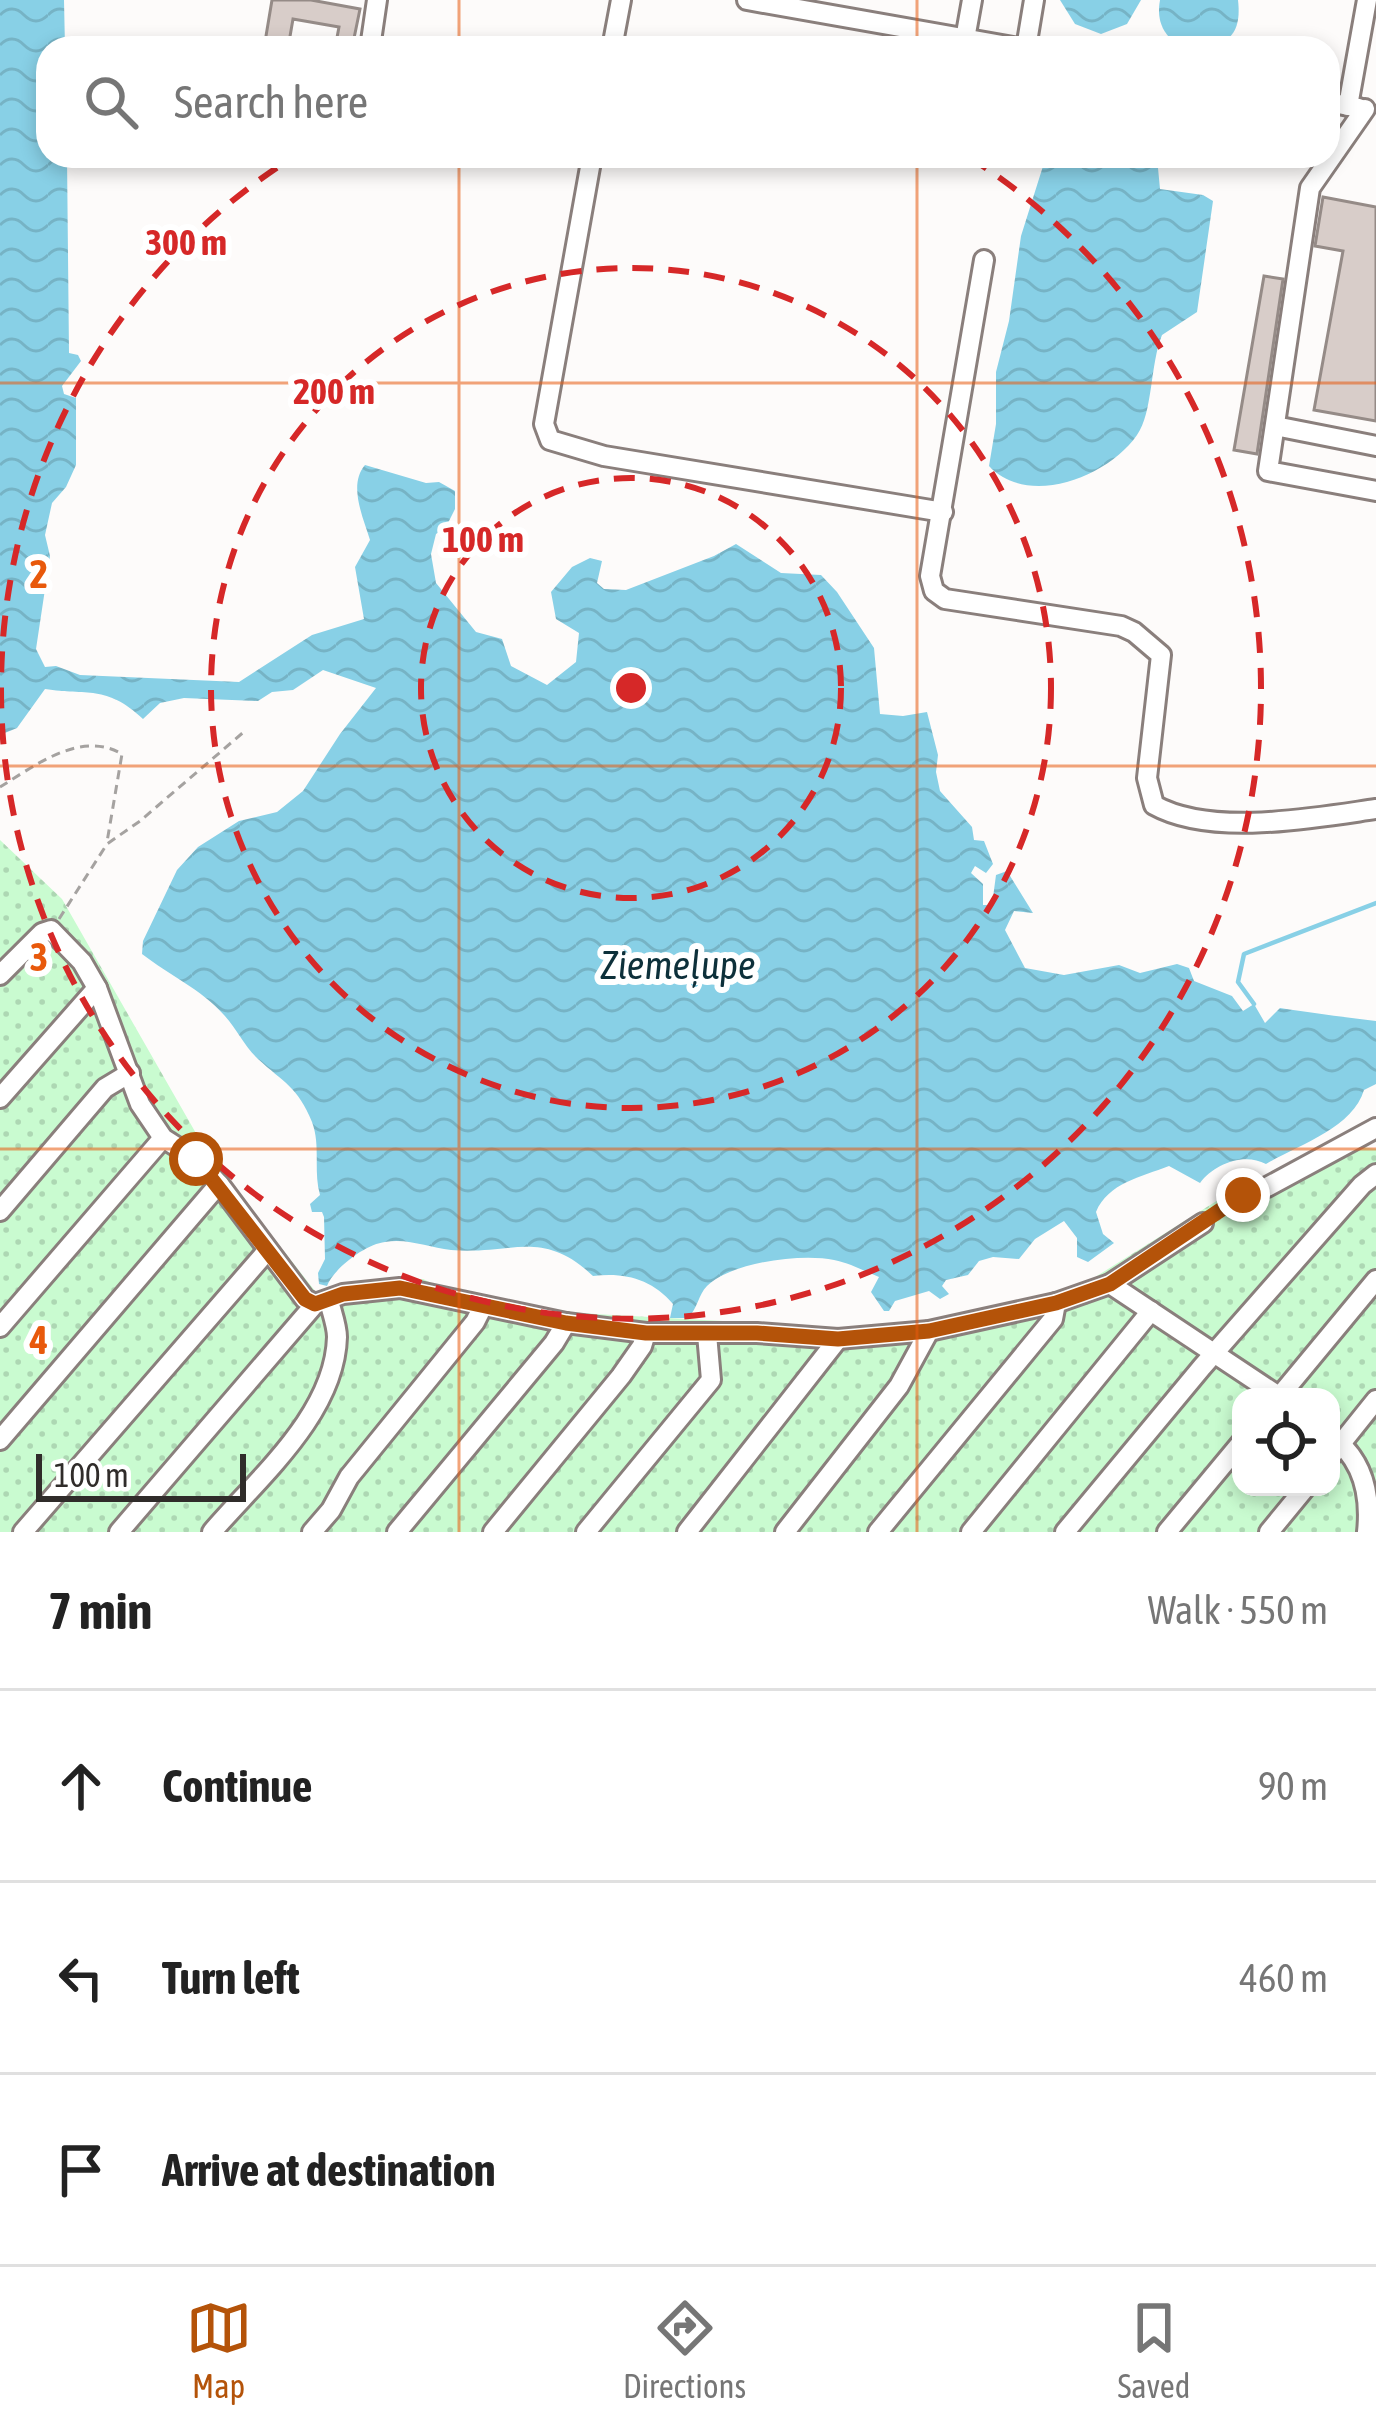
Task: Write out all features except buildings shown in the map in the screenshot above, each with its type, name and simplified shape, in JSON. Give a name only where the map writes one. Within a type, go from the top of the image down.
[{"type":"lane","points":[[372,36],[377,0]]},
{"type":"lane","points":[[614,36],[620,0]]},
{"type":"lane","points":[[747,0],[948,36]]},
{"type":"lane","points":[[966,36],[972,0]]},
{"type":"lane","points":[[1026,36],[1034,0]]},
{"type":"lane","points":[[1354,107],[1367,0]]},
{"type":"lane","points":[[590,168],[544,424],[550,440],[604,456],[943,512]]},
{"type":"lane","points":[[1321,168],[1310,188],[1268,471],[1376,491]]},
{"type":"lane","points":[[984,260],[930,576],[934,591],[945,599],[1121,626],[1162,655],[1147,778],[1154,806],[1170,814],[1214,821],[1301,819],[1376,809]]},
{"type":"lane","points":[[1275,426],[1376,446]]},
{"type":"lane","points":[[3,967],[51,930],[82,962],[98,988],[140,1104],[163,1138],[196,1159],[219,1184],[305,1299],[322,1302]]},
{"type":"lane","points":[[0,1098],[98,988]]},
{"type":"lane","points":[[0,1211],[105,1088],[130,1073]]},
{"type":"lane","points":[[1267,1187],[1376,1128]]},
{"type":"lane","points":[[0,1327],[163,1138]]},
{"type":"lane","points":[[1065,1532],[1376,1174]]},
{"type":"lane","points":[[0,1440],[219,1184]]},
{"type":"lane","points":[[119,1532],[322,1302],[343,1294],[400,1288],[566,1323],[646,1333],[838,1339],[929,1331],[1056,1303],[1110,1284],[1203,1223]]},
{"type":"lane","points":[[23,1532],[267,1251]]},
{"type":"lane","points":[[1286,1388],[1376,1280]]},
{"type":"lane","points":[[1110,1284],[1266,1388]]},
{"type":"lane","points":[[212,1532],[308,1420],[333,1366],[338,1333],[322,1302]]},
{"type":"lane","points":[[878,1532],[1053,1318],[1056,1303]]},
{"type":"lane","points":[[312,1532],[349,1477],[476,1322],[483,1306]]},
{"type":"lane","points":[[971,1532],[1150,1311]]},
{"type":"lane","points":[[398,1532],[566,1323]]},
{"type":"lane","points":[[785,1532],[899,1386],[929,1331]]},
{"type":"lane","points":[[493,1532],[621,1376],[646,1333]]},
{"type":"lane","points":[[586,1532],[711,1380],[707,1334]]},
{"type":"lane","points":[[687,1532],[838,1339]]},
{"type":"lane","points":[[1340,1440],[1376,1400]]},
{"type":"lane","points":[[1340,1447],[1352,1453],[1365,1484],[1367,1532]]},
{"type":"lane","points":[[1167,1532],[1232,1453]]},
{"type":"lane","points":[[1268,1532],[1298,1496]]},
{"type":"path","points":[[51,930],[107,844],[246,730]]},
{"type":"path","points":[[0,787],[57,752],[106,744],[122,754],[107,844]]},
{"type":"path","points":[[1203,1223],[1243,1195],[1267,1187]]},
{"type":"green space","points":[[0,840],[62,899],[209,1156],[319,1296],[423,1279],[483,1308],[904,1331],[1057,1301],[1242,1185],[1307,1173],[1354,1146],[1376,1149],[1376,1532],[0,1532]]},
{"type":"water","name":"Ziemeļupe","points":[[0,0],[64,0],[65,36],[36,36],[36,168],[67,168],[69,353],[81,361],[62,386],[64,394],[76,398],[76,465],[52,503],[45,535],[50,556],[36,649],[45,667],[80,675],[239,682],[312,635],[364,619],[355,567],[370,540],[357,491],[365,465],[426,483],[439,482],[455,491],[455,509],[446,527],[436,534],[431,554],[436,583],[476,632],[502,639],[511,666],[547,685],[576,662],[579,633],[556,619],[551,592],[572,567],[590,558],[602,561],[597,583],[604,589],[626,590],[736,544],[781,573],[821,575],[874,648],[880,714],[927,712],[938,755],[940,791],[972,827],[974,840],[984,841],[993,864],[986,873],[975,866],[971,873],[983,884],[983,905],[992,905],[996,875],[1007,871],[1033,913],[1014,911],[1005,930],[1025,968],[1064,975],[1119,965],[1140,973],[1177,964],[1189,968],[1194,981],[1232,996],[1243,1011],[1254,1004],[1265,1023],[1280,1008],[1376,1021],[1376,1084],[1364,1090],[1337,1125],[1266,1164],[1248,1159],[1230,1162],[1200,1183],[1169,1166],[1117,1188],[1096,1212],[1103,1234],[1114,1243],[1088,1262],[1077,1257],[1077,1238],[1064,1221],[1035,1239],[1019,1259],[979,1261],[968,1275],[946,1280],[942,1286],[949,1294],[940,1299],[929,1291],[895,1301],[889,1311],[884,1311],[871,1292],[879,1277],[820,1258],[768,1261],[732,1271],[707,1286],[688,1318],[670,1318],[673,1304],[647,1283],[616,1275],[593,1276],[575,1261],[542,1248],[473,1251],[385,1242],[352,1258],[327,1286],[319,1284],[325,1259],[324,1217],[322,1212],[312,1212],[310,1204],[320,1195],[316,1140],[307,1110],[215,1006],[142,954],[143,941],[177,870],[198,847],[239,821],[277,812],[303,791],[376,688],[323,670],[293,690],[272,692],[258,701],[184,698],[160,703],[143,719],[107,696],[45,689],[17,728],[0,735]]},
{"type":"water","points":[[1060,0],[1141,0],[1127,24],[1101,34],[1075,24]]},
{"type":"water","points":[[1160,0],[1238,0],[1237,26],[1230,36],[1169,36],[1159,15]]},
{"type":"water","points":[[1042,168],[1158,168],[1160,189],[1203,195],[1213,201],[1197,312],[1162,335],[1146,414],[1137,435],[1124,450],[1088,474],[1045,486],[1024,485],[989,466],[996,424],[996,372],[1021,236]]},
{"type":"waterway","points":[[1254,1004],[1238,982],[1244,954],[1376,903]]},
{"type":"route","points":[[196,1159],[305,1299],[315,1304],[343,1294],[400,1288],[566,1323],[646,1333],[838,1339],[929,1331],[1056,1303],[1110,1284],[1243,1195]]}]
